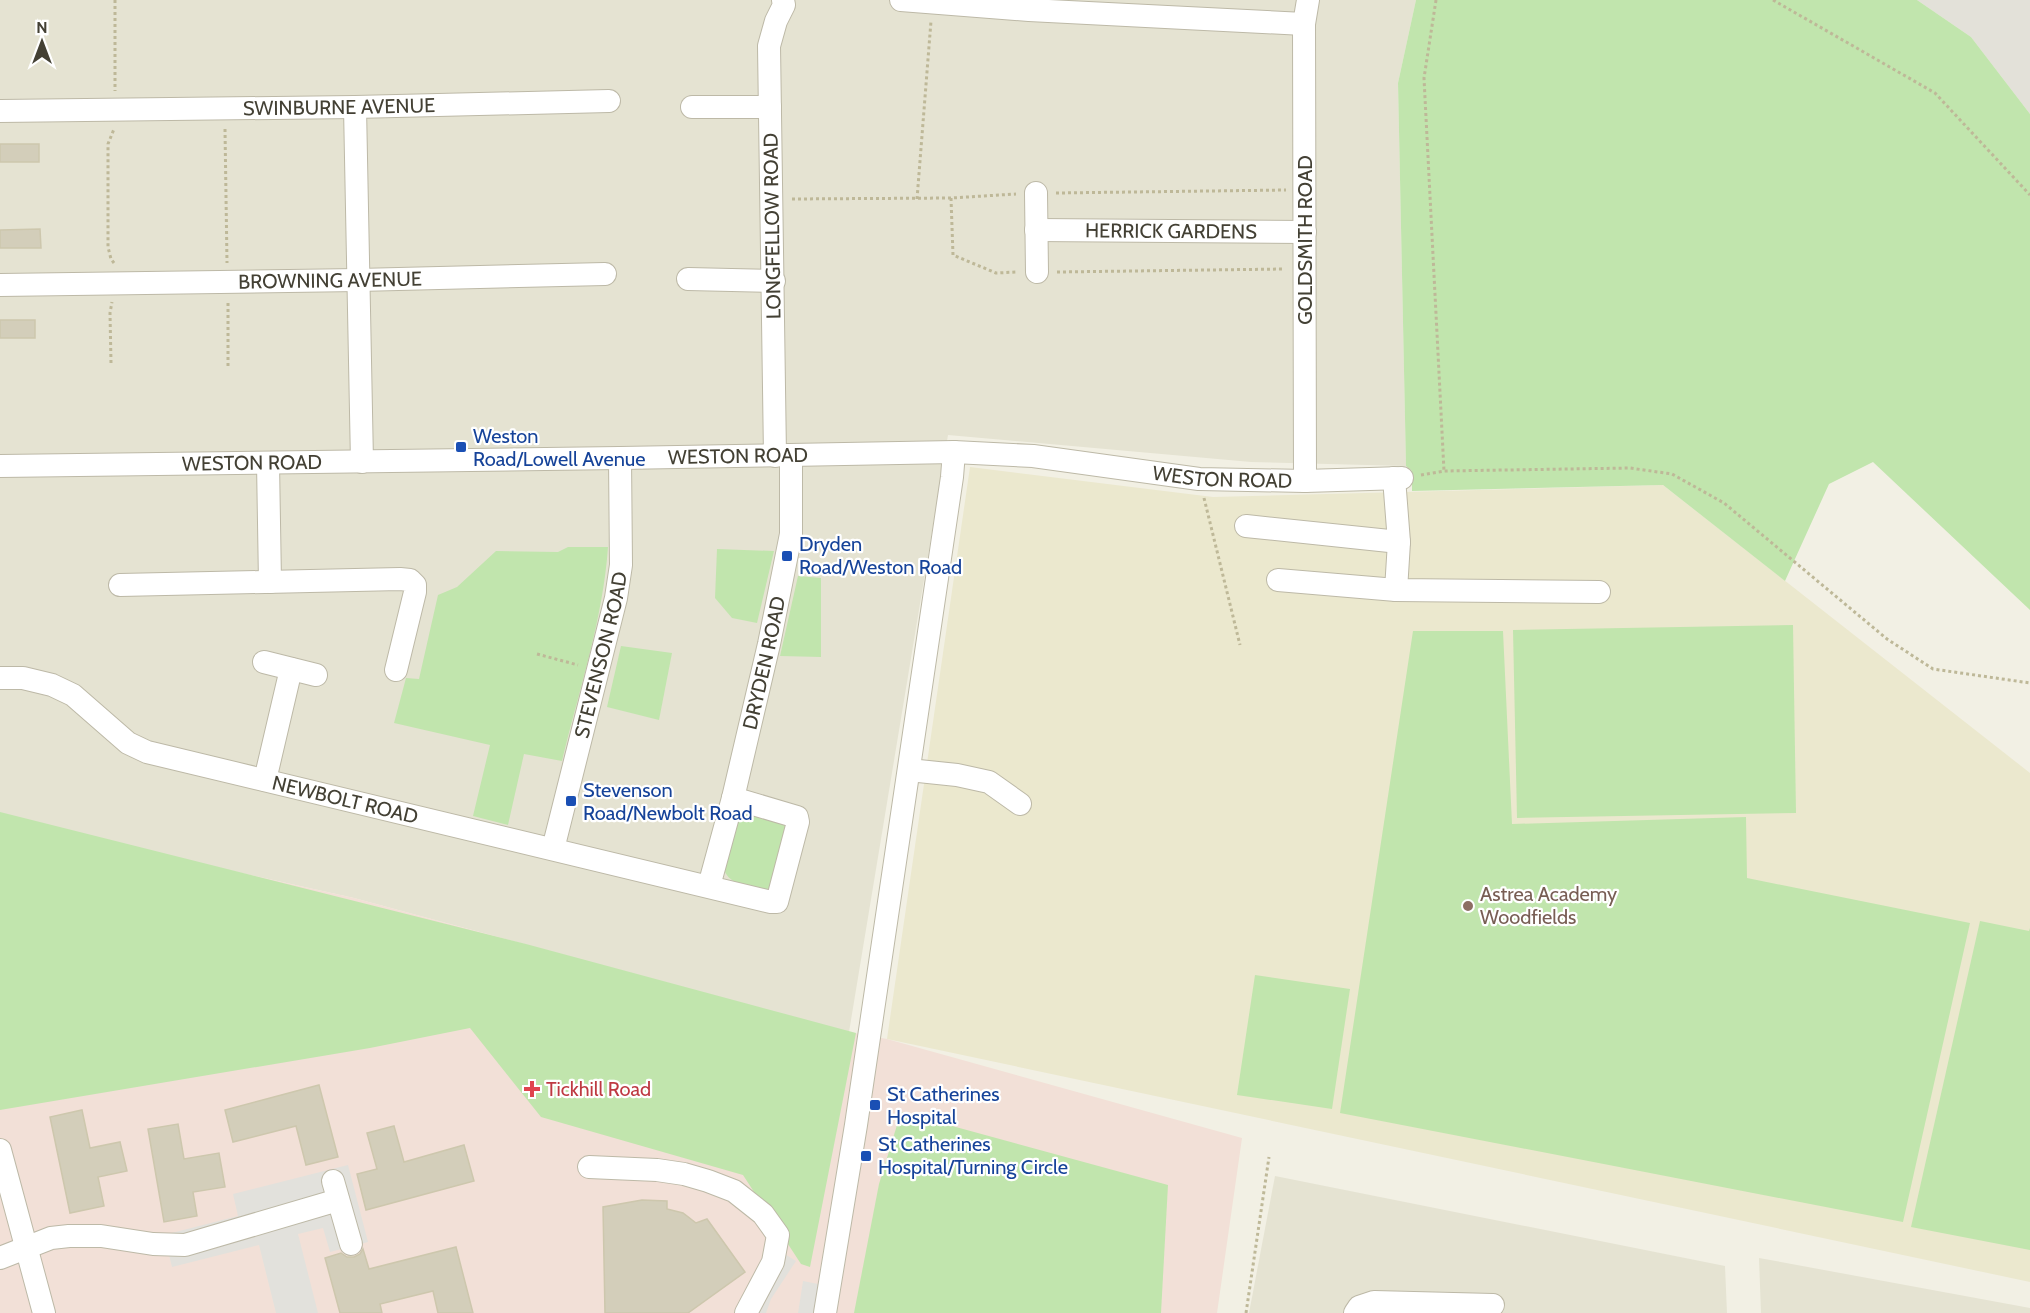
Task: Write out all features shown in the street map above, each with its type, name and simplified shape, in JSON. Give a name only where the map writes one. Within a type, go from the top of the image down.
[{"type":"street","points":[[901,0],[1029,5],[1304,24]]},
{"type":"street","name":"GOLDSMITH ROAD","points":[[1305,481],[1304,24],[1308,0]]},
{"type":"street","name":"LONGFELLOW ROAD","points":[[783,456],[774,281],[769,46],[776,21],[788,2]]},
{"type":"street","name":"SWINBURNE AVENUE","points":[[0,111],[355,107],[609,101]]},
{"type":"street","points":[[355,107],[362,462]]},
{"type":"street","points":[[692,107],[770,107]]},
{"type":"street","points":[[1036,193],[1037,272]]},
{"type":"street","name":"HERRICK GARDENS","points":[[1036,230],[1305,232]]},
{"type":"street","name":"BROWNING AVENUE","points":[[0,285],[605,274]]},
{"type":"street","points":[[688,279],[774,281]]},
{"type":"street","points":[[825,1313],[909,770],[954,452]]},
{"type":"street","name":"WESTON ROAD","points":[[0,466],[620,459],[954,452],[1033,456],[1199,479],[1305,481],[1398,478]]},
{"type":"street","name":"DRYDEN ROAD","points":[[709,886],[733,798],[769,644],[791,534],[783,456]]},
{"type":"street","name":"STEVENSON ROAD","points":[[553,849],[616,598],[621,565],[620,459]]},
{"type":"street","points":[[268,463],[270,582]]},
{"type":"street","points":[[1396,590],[1399,542],[1398,478]]},
{"type":"street","points":[[1246,526],[1399,542]]},
{"type":"street","points":[[120,585],[410,580],[415,585],[415,592],[396,670]]},
{"type":"street","points":[[1278,580],[1396,590],[1599,592]]},
{"type":"street","points":[[264,662],[316,675]]},
{"type":"street","points":[[265,780],[291,669]]},
{"type":"street","name":"NEWBOLT ROAD","points":[[0,678],[23,678],[52,685],[73,695],[128,742],[147,752],[709,886]]},
{"type":"street","points":[[909,770],[989,782],[1020,804]]},
{"type":"street","points":[[709,886],[771,902],[777,902],[780,898],[798,822],[797,817],[733,798]]},
{"type":"street","points":[[0,1150],[44,1313]]},
{"type":"street","points":[[589,1167],[657,1170],[684,1174],[734,1191],[763,1214],[778,1235],[772,1262],[746,1313]]},
{"type":"street","points":[[0,1258],[51,1238],[83,1235],[153,1244],[185,1245],[336,1191],[351,1244]]},
{"type":"street","points":[[1355,1313],[1359,1307],[1374,1302],[1493,1305]]},
{"type":"path","points":[[111,363],[110,313],[112,298],[121,283],[108,247],[108,144],[119,121],[130,110],[118,98],[115,90],[115,0]]},
{"type":"path","points":[[1436,0],[1424,78],[1444,471]]},
{"type":"path","points":[[1773,0],[1935,93],[2030,195]]},
{"type":"path","points":[[917,199],[933,2]]},
{"type":"path","points":[[225,109],[228,369]]},
{"type":"path","points":[[951,198],[953,255],[996,273],[1305,269]]},
{"type":"path","points":[[1398,478],[1444,471],[1630,468],[1672,474],[1724,503],[1887,639],[1933,669],[2030,683]]},
{"type":"path","points":[[1199,479],[1240,645]]},
{"type":"path","points":[[537,654],[598,670]]},
{"type":"path","points":[[1246,1313],[1269,1157]]},
{"type":"shaded area","points":[[0,0],[1416,0],[1398,83],[1406,466],[1251,462],[948,435],[849,1032],[354,898],[0,819]]},
{"type":"shaded area","points":[[1917,0],[2030,0],[2030,114],[1971,37]]},
{"type":"shaded area","name":"Astrea Academy Woodfields","points":[[970,467],[1213,497],[1663,485],[2030,773],[2030,1282],[887,1039]]},
{"type":"shaded area","name":"Tickhill Road","points":[[0,819],[354,898],[849,1032],[887,1039],[1242,1138],[1217,1313],[0,1313]]},
{"type":"shaded area","points":[[348,1165],[368,1242],[330,1252],[323,1228],[298,1234],[318,1313],[276,1313],[259,1245],[172,1267],[164,1235],[238,1216],[233,1194]]},
{"type":"shaded area","points":[[1275,1176],[1725,1266],[1727,1313],[1249,1313]]},
{"type":"shaded area","points":[[783,1253],[796,1261],[771,1299],[766,1313],[752,1313]]},
{"type":"shaded area","points":[[1759,1258],[2030,1308],[2030,1313],[1761,1313]]},
{"type":"shaded area","points":[[803,1281],[838,1288],[834,1313],[798,1313]]},
{"type":"green space","points":[[1416,0],[1917,0],[1971,37],[2030,114],[2030,610],[1873,462],[1829,484],[1785,581],[1663,485],[1412,491],[1412,471],[1406,466],[1398,83]]},
{"type":"green space","points":[[568,547],[608,547],[596,628],[562,761],[524,754],[508,825],[473,816],[490,745],[394,723],[406,678],[419,679],[438,595],[457,587],[496,551],[558,552]]},
{"type":"green space","points":[[717,549],[774,551],[757,623],[732,618],[715,598]]},
{"type":"green space","points":[[798,576],[821,578],[821,657],[780,656]]},
{"type":"green space","points":[[1793,625],[1796,813],[1517,818],[1513,630]]},
{"type":"green space","points":[[1413,631],[1503,631],[1512,824],[1746,817],[1747,878],[1970,923],[1903,1222],[1340,1113]]},
{"type":"green space","points":[[621,646],[672,653],[659,720],[607,707]]},
{"type":"green space","points":[[746,811],[788,825],[773,888],[759,889],[744,886],[730,879],[726,874],[724,868],[740,813]]},
{"type":"green space","points":[[0,812],[526,944],[856,1033],[810,1267],[801,1264],[743,1175],[541,1117],[470,1028],[370,1048],[0,1110]]},
{"type":"green space","points":[[1980,921],[2029,931],[2030,928],[2030,1250],[1911,1227]]},
{"type":"green space","points":[[1255,975],[1350,989],[1332,1109],[1237,1095]]},
{"type":"green space","points":[[901,1112],[1168,1185],[1161,1313],[854,1313],[879,1184]]},
{"type":"building","points":[[0,144],[39,144],[39,162],[0,162]]},
{"type":"building","points":[[40,229],[41,248],[0,248],[0,230]]},
{"type":"building","points":[[0,320],[35,320],[35,338],[0,338]]},
{"type":"building","points":[[319,1085],[338,1157],[306,1165],[296,1126],[233,1142],[225,1110]]},
{"type":"building","points":[[82,1110],[90,1148],[120,1142],[127,1171],[98,1177],[104,1206],[70,1213],[50,1117]]},
{"type":"building","points":[[178,1124],[184,1159],[219,1153],[225,1187],[193,1192],[197,1216],[164,1222],[148,1129]]},
{"type":"building","points":[[394,1126],[404,1162],[464,1145],[474,1181],[366,1210],[357,1174],[377,1169],[367,1133]]},
{"type":"building","points":[[642,1200],[667,1201],[667,1209],[683,1213],[696,1223],[707,1219],[745,1272],[688,1313],[605,1313],[603,1207]]},
{"type":"building","points":[[456,1247],[473,1313],[438,1313],[433,1291],[380,1304],[382,1313],[340,1313],[325,1258],[341,1253],[347,1257],[354,1257],[363,1249],[369,1269]]},
{"type":"place","name":"Weston Road/Lowell Avenue","points":[[461,447]]},
{"type":"place","name":"Dryden Road/Weston Road","points":[[787,556]]},
{"type":"place","name":"Stevenson Road/Newbolt Road","points":[[571,801]]},
{"type":"place","name":"Astrea Academy Woodfields","points":[[1468,906]]},
{"type":"place","name":"Tickhill Road","points":[[532,1089]]},
{"type":"place","name":"St Catherines Hospital","points":[[875,1105]]},
{"type":"place","name":"St Catherines Hospital/Turning Circle","points":[[866,1156]]}]
